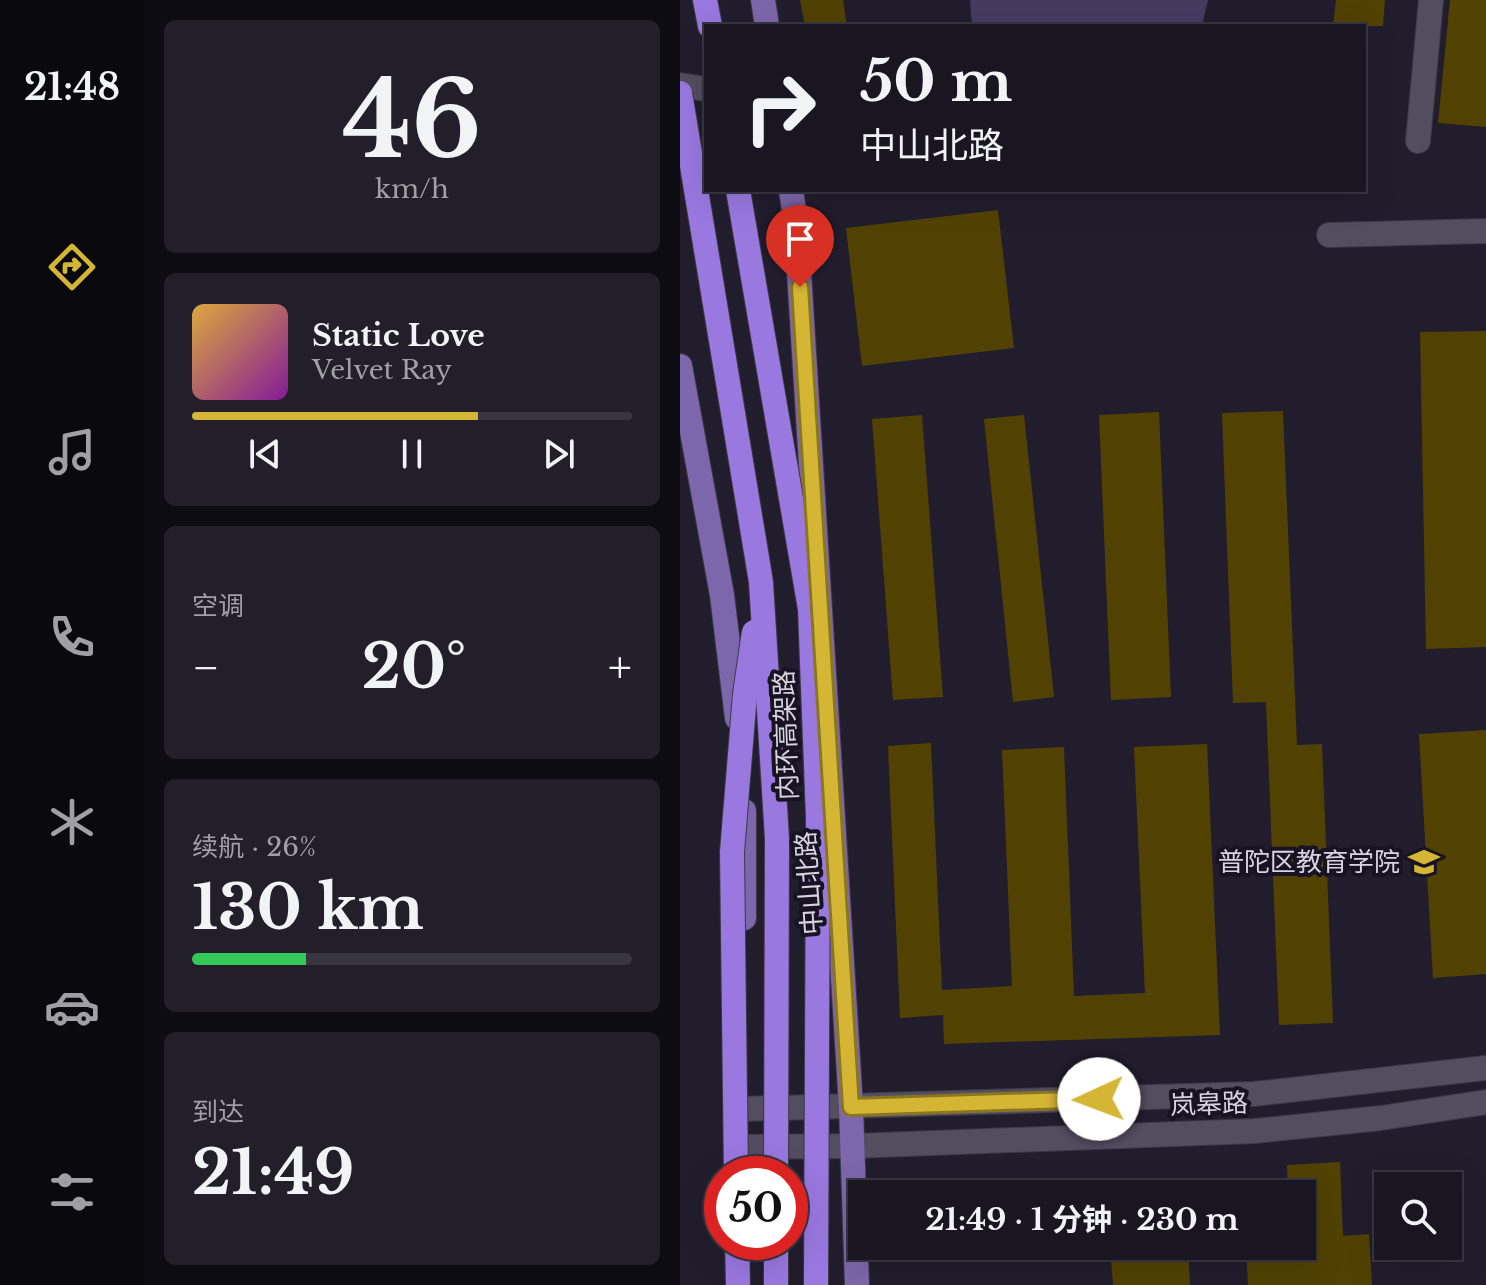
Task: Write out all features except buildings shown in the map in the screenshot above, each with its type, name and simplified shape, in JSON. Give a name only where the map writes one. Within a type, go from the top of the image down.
[{"type":"highway","name":"内环高架路","points":[[680,93],[761,582],[777,839],[776,1156]]},
{"type":"highway","name":"内环高架路","points":[[738,192],[810,609],[818,818],[816,1285]]},
{"type":"highway","points":[[739,1156],[732,852],[745,694],[761,582]]},
{"type":"highway","points":[[739,1260],[740,1285]]},
{"type":"highway","points":[[776,1260],[776,1285]]},
{"type":"main road","points":[[763,0],[767,24]]},
{"type":"main road","points":[[1418,141],[1431,0]]},
{"type":"main road","points":[[680,85],[704,89]]},
{"type":"main road","name":"中山北路","points":[[791,192],[796,224],[854,1146],[857,1285]]},
{"type":"main road","points":[[1329,235],[1486,231]]},
{"type":"main road","points":[[680,366],[722,595],[736,702],[745,821],[740,1156]]},
{"type":"main road","name":"岚皋路","points":[[742,1109],[1254,1094],[1486,1068]]},
{"type":"main road","name":"岚皋路","points":[[741,1147],[854,1146],[1255,1131],[1381,1118],[1486,1102]]},
{"type":"shaded area","points":[[970,0],[1208,0],[1202,24],[972,24]]},
{"type":"place","name":"普陀区教育学院","points":[[1424,862]]},
{"type":"route","points":[[800,287],[851,1107],[1099,1099]]}]
